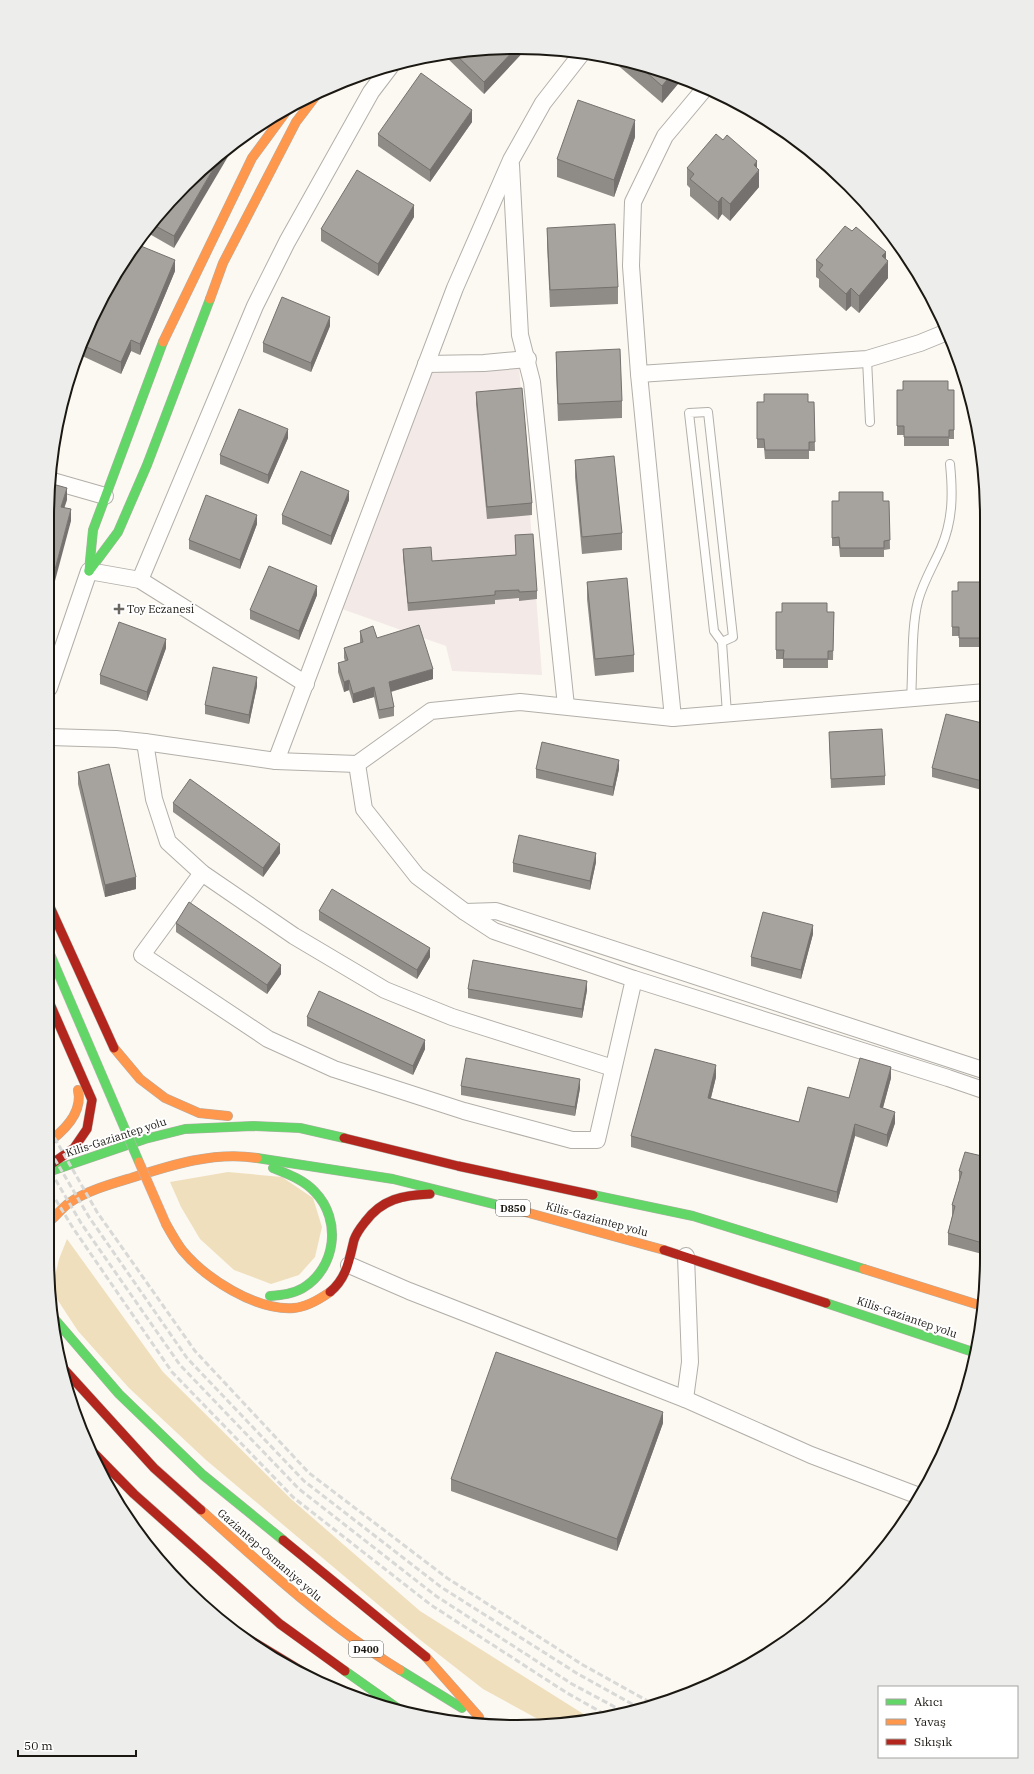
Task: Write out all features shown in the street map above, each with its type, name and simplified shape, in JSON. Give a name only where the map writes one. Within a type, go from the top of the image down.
[{"type":"main road","points":[[89,571],[118,532],[144,472],[223,263],[296,122],[311,103]]},
{"type":"main road","points":[[89,571],[93,530],[159,350],[252,158],[280,120]]},
{"type":"main road","points":[[54,916],[111,1045],[140,1079],[165,1098],[199,1113],[248,1119],[300,1128]]},
{"type":"main road","points":[[54,963],[166,1224],[185,1254],[210,1275],[230,1289],[269,1306],[290,1308],[319,1300],[336,1287],[349,1265],[356,1237],[369,1216],[384,1202],[408,1194],[462,1194]]},
{"type":"main road","points":[[54,1013],[92,1100],[87,1129],[74,1148],[54,1162]]},
{"type":"main road","points":[[54,1017],[68,1066],[81,1096],[76,1115],[54,1137]]},
{"type":"main road","name":"Kilis-Gaziantep yolu","points":[[54,1170],[145,1139],[185,1129],[253,1126],[300,1128],[458,1166],[693,1216],[977,1305]]},
{"type":"main road","points":[[245,1296],[278,1296],[298,1291],[314,1279],[326,1262],[333,1240],[330,1219],[322,1199],[304,1181],[247,1156]]},
{"type":"main road","name":"Kilis-Gaziantep yolu","points":[[54,1217],[68,1203],[104,1186],[169,1166],[212,1157],[247,1156],[393,1179],[462,1194],[686,1256],[970,1351]]},
{"type":"main road","name":"Gaziantep-Osmaniye yolu","points":[[59,1325],[119,1394],[203,1476],[424,1655],[482,1718]]},
{"type":"main road","name":"Gaziantep-Osmaniye yolu","points":[[70,1375],[154,1468],[287,1587],[373,1653],[481,1718]]},
{"type":"main road","name":"D400","points":[[101,1461],[134,1494],[234,1585],[280,1624],[388,1701]]},
{"type":"street","points":[[276,761],[455,288],[511,160],[543,103],[578,58]]},
{"type":"street","points":[[140,580],[255,306],[287,242],[367,98],[385,74]]},
{"type":"street","points":[[673,718],[631,266],[633,202],[665,136],[702,93]]},
{"type":"street","points":[[511,160],[520,335],[528,359],[532,382],[566,706]]},
{"type":"street","points":[[640,374],[867,359],[920,343],[942,334]]},
{"type":"street","points":[[426,364],[484,363],[528,359]]},
{"type":"street","points":[[56,482],[105,496]]},
{"type":"street","points":[[54,673],[89,571],[140,580],[306,684]]},
{"type":"street","points":[[54,737],[116,739],[145,742],[276,761],[357,764],[431,711],[520,702],[673,718],[980,693]]},
{"type":"street","points":[[145,742],[154,799],[168,842],[202,873],[294,936],[385,990],[452,1017],[613,1068]]},
{"type":"street","points":[[357,764],[364,809],[417,876],[464,912],[494,931],[634,979],[980,1089]]},
{"type":"street","points":[[202,873],[142,955],[268,1039],[334,1068],[464,1111],[572,1140],[596,1140],[634,979]]},
{"type":"street","points":[[464,912],[496,911],[980,1069]]},
{"type":"street","points":[[685,1400],[690,1362],[686,1256]]},
{"type":"street","points":[[349,1265],[409,1291],[685,1400],[811,1455],[914,1494]]},
{"type":"lane","points":[[867,359],[870,422]]},
{"type":"lane","points":[[722,642],[733,637],[708,412],[689,413],[714,631],[722,642],[728,714]]},
{"type":"lane","points":[[912,699],[917,604],[922,587],[942,548],[949,523],[953,496],[950,464]]},
{"type":"shaded area","points":[[519,366],[542,675],[452,671],[446,646],[342,609],[425,371]]},
{"type":"shaded area","points":[[228,1172],[282,1177],[313,1198],[322,1227],[315,1257],[299,1275],[271,1284],[234,1270],[200,1239],[181,1207],[170,1182]]},
{"type":"shaded area","points":[[67,1239],[163,1372],[291,1499],[420,1611],[585,1715],[538,1719],[483,1689],[419,1639],[206,1460],[129,1388],[78,1331],[56,1298],[55,1278],[59,1259]]},
{"type":"building","points":[[510,54],[484,82],[459,58]]},
{"type":"building","points":[[421,73],[472,110],[430,170],[378,134]]},
{"type":"building","points":[[647,73],[667,79],[662,86]]},
{"type":"building","points":[[578,100],[635,120],[614,180],[557,159]]},
{"type":"building","points":[[716,134],[723,140],[727,135],[757,161],[754,165],[759,170],[730,204],[722,197],[718,202],[690,179],[694,174],[687,168]]},
{"type":"building","points":[[214,167],[174,236],[157,227],[190,190]]},
{"type":"building","points":[[357,170],[414,205],[378,264],[321,229]]},
{"type":"building","points":[[615,224],[618,287],[550,290],[547,228]]},
{"type":"building","points":[[845,226],[852,231],[856,227],[886,252],[882,256],[888,261],[859,296],[851,288],[846,294],[819,270],[823,265],[816,260]]},
{"type":"building","points":[[142,246],[175,260],[140,344],[131,340],[121,362],[87,347],[116,285]]},
{"type":"building","points":[[282,297],[330,317],[311,363],[263,343]]},
{"type":"building","points":[[620,349],[622,401],[558,404],[556,352]]},
{"type":"building","points":[[903,381],[948,381],[948,390],[954,390],[954,430],[949,430],[949,437],[904,437],[904,426],[897,426],[897,390],[903,390]]},
{"type":"building","points":[[522,388],[532,503],[487,507],[476,392]]},
{"type":"building","points":[[764,394],[808,394],[808,402],[814,402],[815,442],[809,442],[809,450],[765,450],[764,439],[757,439],[757,402],[764,402]]},
{"type":"building","points":[[239,409],[288,429],[268,475],[220,455]]},
{"type":"building","points":[[614,456],[622,533],[582,537],[575,460]]},
{"type":"building","points":[[301,471],[349,491],[331,536],[282,515]]},
{"type":"building","points":[[55,485],[67,488],[61,507],[71,509],[54,573]]},
{"type":"building","points":[[839,492],[883,492],[883,501],[889,501],[890,540],[884,541],[884,548],[840,548],[839,537],[832,538],[832,501],[839,501]]},
{"type":"building","points":[[206,495],[257,515],[240,560],[189,540]]},
{"type":"building","points":[[533,534],[537,591],[495,591],[495,595],[408,603],[403,549],[431,547],[432,561],[516,555],[515,535]]},
{"type":"building","points":[[269,566],[317,586],[299,631],[250,610]]},
{"type":"building","points":[[627,578],[634,655],[595,659],[587,582]]},
{"type":"building","points":[[958,582],[980,582],[980,638],[959,638],[959,627],[952,627],[952,591],[958,591]]},
{"type":"building","points":[[782,603],[827,603],[827,612],[834,612],[833,651],[828,651],[828,659],[783,659],[784,650],[776,650],[776,612],[782,612]]},
{"type":"building","points":[[119,622],[166,639],[147,692],[100,675]]},
{"type":"building","points":[[419,625],[433,669],[389,682],[394,707],[379,710],[374,687],[353,694],[349,680],[344,682],[338,663],[348,660],[344,648],[363,642],[360,631],[373,626],[377,638]]},
{"type":"building","points":[[213,667],[257,677],[249,715],[205,705]]},
{"type":"building","points":[[946,714],[980,722],[980,780],[932,768]]},
{"type":"building","points":[[882,729],[885,776],[831,779],[829,732]]},
{"type":"building","points":[[542,742],[619,760],[613,787],[536,769]]},
{"type":"building","points":[[109,764],[136,877],[105,885],[78,772]]},
{"type":"building","points":[[190,779],[280,844],[263,868],[173,803]]},
{"type":"building","points":[[519,835],[596,853],[590,881],[513,863]]},
{"type":"building","points":[[332,889],[430,948],[417,970],[319,911]]},
{"type":"building","points":[[189,902],[281,965],[267,985],[176,923]]},
{"type":"building","points":[[763,912],[813,925],[801,970],[751,957]]},
{"type":"building","points":[[473,960],[587,981],[582,1009],[468,989]]},
{"type":"building","points":[[319,991],[425,1040],[413,1066],[307,1017]]},
{"type":"building","points":[[655,1049],[716,1065],[708,1098],[799,1122],[808,1087],[849,1098],[860,1058],[891,1067],[880,1107],[895,1112],[887,1135],[855,1124],[837,1192],[631,1136]]},
{"type":"building","points":[[466,1058],[580,1079],[575,1107],[461,1086]]},
{"type":"building","points":[[965,1152],[980,1156],[980,1242],[948,1233],[955,1206],[952,1205],[962,1172],[959,1171]]},
{"type":"building","points":[[496,1352],[663,1412],[617,1539],[451,1479]]},
{"type":"railway","points":[[54,1137],[97,1212],[195,1351],[309,1473],[447,1578],[583,1665],[647,1701]]},
{"type":"railway","points":[[54,1158],[89,1217],[187,1358],[304,1481],[441,1587],[578,1674],[633,1705]]},
{"type":"railway","points":[[54,1177],[81,1223],[180,1365],[299,1489],[436,1596],[572,1684],[618,1709]]},
{"type":"railway","points":[[54,1197],[73,1228],[172,1372],[294,1498],[431,1605],[567,1693],[601,1712]]},
{"type":"traffic: fast","points":[[89,571],[118,532],[147,465],[210,299]]},
{"type":"traffic: fast","points":[[89,571],[93,530],[163,342]]},
{"type":"traffic: fast","points":[[54,963],[139,1162]]},
{"type":"traffic: fast","points":[[54,1170],[145,1139],[185,1129],[253,1126],[300,1128],[344,1138]]},
{"type":"traffic: fast","points":[[257,1158],[393,1179],[518,1210]]},
{"type":"traffic: fast","points":[[270,1296],[295,1292],[303,1288],[314,1279],[323,1268],[332,1243],[332,1229],[324,1203],[311,1188],[301,1181],[273,1168]]},
{"type":"traffic: fast","points":[[593,1195],[693,1216],[864,1269]]},
{"type":"traffic: fast","points":[[826,1303],[970,1351]]},
{"type":"traffic: fast","points":[[59,1325],[119,1394],[203,1475],[283,1540]]},
{"type":"traffic: fast","points":[[400,1670],[462,1708]]},
{"type":"traffic: fast","points":[[345,1671],[388,1701]]},
{"type":"traffic: slow","points":[[210,299],[223,263],[296,122],[311,103]]},
{"type":"traffic: slow","points":[[163,342],[252,158],[280,120]]},
{"type":"traffic: slow","points":[[114,1048],[140,1079],[165,1098],[199,1113],[228,1116]]},
{"type":"traffic: slow","points":[[54,1138],[62,1131],[76,1113],[79,1098],[78,1090]]},
{"type":"traffic: slow","points":[[54,1217],[66,1205],[91,1191],[162,1168],[193,1160],[225,1156],[257,1158]]},
{"type":"traffic: slow","points":[[139,1162],[166,1224]]},
{"type":"traffic: slow","points":[[518,1210],[664,1250]]},
{"type":"traffic: slow","points":[[166,1224],[182,1250],[192,1261],[232,1291],[248,1298],[279,1308],[294,1308],[318,1300],[330,1292]]},
{"type":"traffic: slow","points":[[864,1269],[977,1305]]},
{"type":"traffic: slow","points":[[201,1510],[272,1574],[322,1615],[373,1653],[400,1670]]},
{"type":"traffic: slow","points":[[426,1657],[479,1717]]},
{"type":"traffic: jam","points":[[54,916],[114,1048]]},
{"type":"traffic: jam","points":[[54,1013],[92,1100],[87,1129],[74,1148],[54,1162]]},
{"type":"traffic: jam","points":[[344,1138],[458,1166],[593,1195]]},
{"type":"traffic: jam","points":[[330,1292],[336,1287],[344,1275],[357,1233],[372,1214],[386,1203],[402,1197],[430,1194]]},
{"type":"traffic: jam","points":[[664,1250],[826,1303]]},
{"type":"traffic: jam","points":[[70,1375],[154,1468],[201,1510]]},
{"type":"traffic: jam","points":[[101,1461],[134,1494],[280,1624],[345,1671]]},
{"type":"traffic: jam","points":[[283,1540],[426,1657]]},
{"type":"place","name":"Toy Eczanesi","points":[[119,609]]}]
